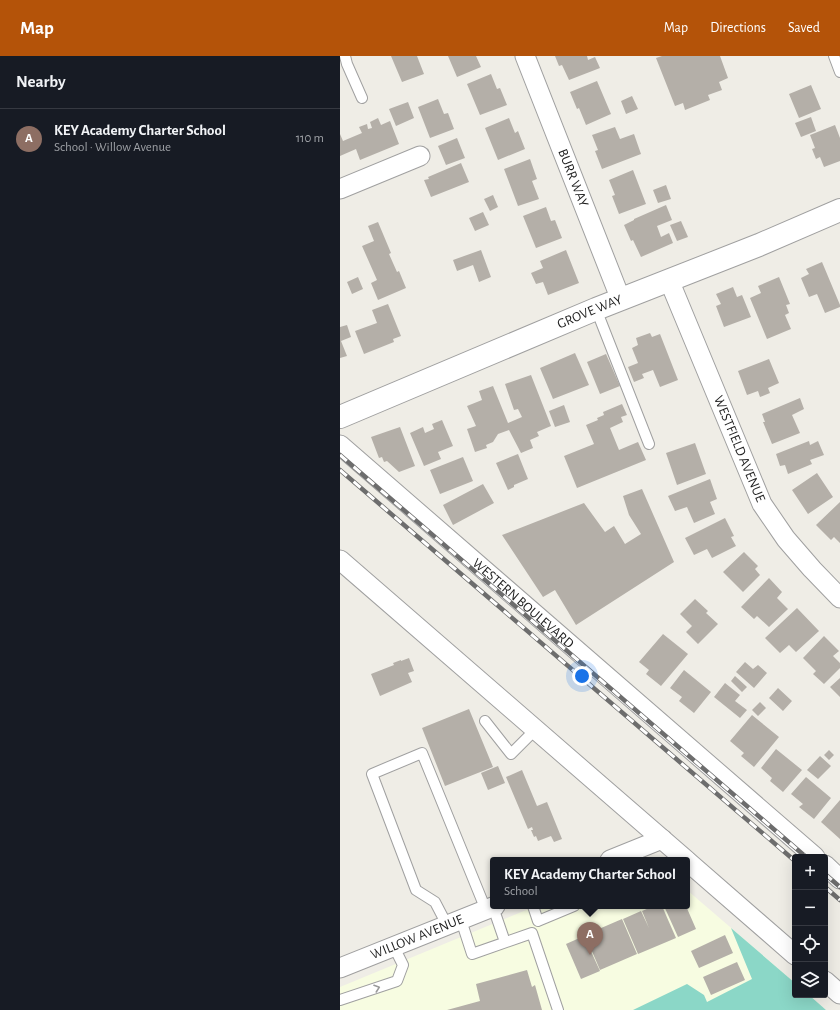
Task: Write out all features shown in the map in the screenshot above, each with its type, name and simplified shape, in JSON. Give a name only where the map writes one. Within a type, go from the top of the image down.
[{"type":"street","name":"BURR WAY","points":[[526,56],[621,300]]},
{"type":"street","points":[[340,189],[420,156]]},
{"type":"street","name":"GROVE WAY","points":[[340,417],[596,309],[759,245],[840,210]]},
{"type":"street","name":"WESTFIELD AVENUE","points":[[669,280],[762,504],[786,539],[840,598]]},
{"type":"street","name":"WESTERN BOULEVARD","points":[[340,445],[812,854]]},
{"type":"street","points":[[340,560],[681,857]]},
{"type":"street","points":[[617,857],[662,839]]},
{"type":"street","points":[[690,865],[792,952]]},
{"type":"street","points":[[828,868],[840,878]]},
{"type":"street","name":"WILLOW AVENUE","points":[[341,966],[490,908]]},
{"type":"street","points":[[828,984],[840,994]]},
{"type":"lane","points":[[345,56],[362,98]]},
{"type":"lane","points":[[834,56],[840,72]]},
{"type":"lane","points":[[596,309],[649,444]]},
{"type":"lane","points":[[485,721],[511,754],[535,730]]},
{"type":"lane","points":[[490,903],[422,753],[372,774],[416,890],[435,902],[454,922],[472,954],[532,933],[558,1010]]},
{"type":"lane","points":[[493,909],[505,942]]},
{"type":"lane","points":[[534,909],[538,922],[567,909]]},
{"type":"lane","points":[[340,1000],[397,981],[403,964],[394,946]]},
{"type":"shaded area","points":[[690,893],[792,980],[792,998],[812,998],[826,1010],[340,1010],[340,987],[529,909],[690,909]]},
{"type":"shaded area","points":[[731,928],[792,980],[792,998],[812,998],[826,1010],[633,1010],[687,984],[704,995],[707,1002],[752,979]]},
{"type":"building","points":[[391,56],[417,56],[424,74],[402,82]]},
{"type":"building","points":[[448,56],[476,56],[481,67],[457,77]]},
{"type":"building","points":[[555,56],[587,56],[588,60],[595,57],[600,68],[569,80],[562,65],[559,66]]},
{"type":"building","points":[[662,56],[720,56],[728,78],[719,82],[722,90],[708,95],[710,100],[685,110],[683,103],[675,106],[656,58]]},
{"type":"building","points":[[491,74],[497,89],[500,88],[507,105],[480,115],[467,84]]},
{"type":"building","points":[[597,81],[611,114],[586,125],[570,92]]},
{"type":"building","points":[[811,85],[821,109],[799,118],[789,94]]},
{"type":"building","points":[[632,96],[638,109],[626,114],[621,101]]},
{"type":"building","points":[[438,99],[444,114],[448,113],[454,129],[430,138],[418,107]]},
{"type":"building","points":[[408,102],[414,118],[396,126],[389,109]]},
{"type":"building","points":[[811,117],[816,131],[801,137],[795,123]]},
{"type":"building","points":[[378,118],[381,125],[390,121],[399,144],[360,160],[356,149],[340,156],[340,134],[343,141],[362,133],[359,127],[367,124],[368,129],[372,128],[370,122]]},
{"type":"building","points":[[509,118],[515,133],[518,131],[525,149],[498,160],[485,128]]},
{"type":"building","points":[[835,125],[840,138],[840,161],[824,167],[820,157],[816,159],[812,149],[815,148],[810,135]]},
{"type":"building","points":[[615,127],[620,139],[634,134],[641,154],[602,169],[595,151],[598,150],[592,135]]},
{"type":"building","points":[[457,138],[465,158],[446,165],[438,146]]},
{"type":"building","points":[[530,159],[537,179],[532,181],[539,199],[518,206],[504,169]]},
{"type":"building","points":[[461,163],[469,182],[431,197],[424,180]]},
{"type":"building","points":[[633,170],[646,204],[619,214],[612,196],[615,195],[609,180]]},
{"type":"building","points":[[666,185],[671,199],[658,203],[653,190]]},
{"type":"building","points":[[493,195],[498,207],[490,211],[484,199]]},
{"type":"building","points":[[666,205],[672,220],[657,226],[661,237],[669,233],[673,243],[641,257],[633,240],[631,241],[624,225]]},
{"type":"building","points":[[546,207],[551,221],[555,220],[562,238],[536,248],[523,216]]},
{"type":"building","points":[[483,212],[489,225],[475,231],[469,218]]},
{"type":"building","points":[[681,221],[688,237],[677,241],[670,225]]},
{"type":"building","points":[[378,222],[391,253],[389,254],[397,272],[399,271],[406,288],[378,300],[371,283],[377,280],[362,246],[374,241],[368,226]]},
{"type":"building","points":[[481,250],[491,277],[479,282],[473,265],[457,271],[453,260]]},
{"type":"building","points":[[566,250],[579,283],[548,295],[543,282],[536,284],[531,273],[543,268],[540,261]]},
{"type":"building","points":[[822,262],[840,305],[840,307],[825,313],[817,294],[809,297],[801,278],[809,274],[806,269]]},
{"type":"building","points":[[358,277],[363,289],[352,294],[347,282]]},
{"type":"building","points":[[779,277],[790,304],[786,305],[789,313],[785,315],[791,329],[767,339],[750,298],[761,293],[758,286]]},
{"type":"building","points":[[733,287],[737,297],[742,295],[751,317],[724,327],[716,306],[721,304],[716,294]]},
{"type":"building","points":[[388,304],[401,336],[393,339],[394,342],[364,354],[355,331],[377,323],[372,310]]},
{"type":"building","points":[[347,325],[351,337],[341,341],[347,356],[340,358],[340,327]]},
{"type":"building","points":[[650,333],[652,337],[660,334],[678,380],[660,387],[653,370],[642,374],[644,378],[634,382],[628,367],[638,363],[632,348],[638,345],[636,338]]},
{"type":"building","points":[[575,353],[589,385],[553,399],[540,368]]},
{"type":"building","points":[[606,354],[620,386],[600,394],[587,362]]},
{"type":"building","points":[[769,359],[779,383],[768,388],[770,393],[760,397],[758,391],[747,395],[738,371]]},
{"type":"building","points":[[531,375],[551,426],[537,432],[539,436],[530,440],[533,448],[521,453],[509,430],[498,434],[493,442],[486,445],[487,448],[475,452],[467,429],[476,426],[467,406],[482,400],[479,391],[493,386],[508,423],[522,417],[518,409],[514,410],[505,384]]},
{"type":"building","points":[[800,398],[804,409],[792,415],[800,433],[772,444],[763,422],[765,422],[762,414]]},
{"type":"building","points":[[622,404],[627,415],[621,417],[623,422],[610,428],[619,450],[638,442],[646,460],[577,488],[564,456],[594,444],[586,425],[598,420],[597,418],[604,415],[603,412]]},
{"type":"building","points":[[564,405],[570,422],[555,427],[549,411]]},
{"type":"building","points":[[442,420],[453,446],[438,452],[441,459],[424,466],[410,433],[423,427],[425,433],[434,429],[432,424]]},
{"type":"building","points":[[400,427],[415,466],[399,472],[387,461],[384,462],[382,457],[379,458],[371,437]]},
{"type":"building","points":[[809,441],[810,445],[818,441],[824,455],[810,460],[812,464],[788,474],[785,465],[780,466],[776,454]]},
{"type":"building","points":[[695,443],[706,474],[677,485],[666,453]]},
{"type":"building","points":[[518,454],[528,479],[514,485],[514,487],[508,490],[496,463]]},
{"type":"building","points":[[463,457],[473,481],[440,494],[430,470]]},
{"type":"building","points":[[817,473],[833,497],[808,514],[792,490]]},
{"type":"building","points":[[710,479],[717,499],[710,502],[715,514],[694,523],[687,507],[675,511],[668,496]]},
{"type":"building","points":[[483,484],[494,503],[453,525],[443,505]]},
{"type":"building","points":[[642,489],[674,562],[576,625],[555,590],[543,597],[502,535],[584,503],[605,532],[614,526],[625,544],[641,534],[629,515],[623,496]]},
{"type":"building","points":[[840,502],[840,543],[834,537],[831,540],[816,525]]},
{"type":"building","points":[[725,518],[734,536],[731,537],[736,546],[712,558],[707,549],[694,555],[685,538]]},
{"type":"building","points":[[744,552],[758,566],[755,569],[760,575],[743,592],[723,572]]},
{"type":"building","points":[[769,578],[782,592],[777,598],[788,609],[769,627],[757,616],[754,619],[741,607]]},
{"type":"building","points":[[695,599],[708,611],[706,613],[718,624],[698,644],[686,632],[692,626],[680,614]]},
{"type":"building","points":[[797,608],[819,631],[796,652],[789,645],[780,653],[765,638]]},
{"type":"building","points":[[663,634],[688,654],[661,686],[646,674],[649,670],[639,662]]},
{"type":"building","points":[[824,636],[839,651],[833,656],[840,663],[840,668],[824,684],[813,674],[816,671],[803,658]]},
{"type":"building","points":[[409,658],[414,671],[408,673],[412,682],[380,696],[371,674],[394,665],[393,663]]},
{"type":"building","points":[[745,662],[753,669],[758,665],[767,673],[754,688],[736,672]]},
{"type":"building","points":[[684,670],[711,692],[694,713],[679,701],[682,697],[670,688]]},
{"type":"building","points":[[735,676],[747,687],[742,692],[731,681]]},
{"type":"building","points":[[840,678],[840,697],[830,687]]},
{"type":"building","points":[[725,683],[740,695],[735,701],[747,710],[740,718],[714,697]]},
{"type":"building","points":[[778,688],[792,701],[783,711],[769,698]]},
{"type":"building","points":[[760,702],[766,708],[758,716],[752,710]]},
{"type":"building","points":[[469,709],[493,767],[445,786],[422,728]]},
{"type":"building","points":[[752,715],[779,737],[754,767],[741,756],[744,753],[730,741]]},
{"type":"building","points":[[776,749],[802,770],[783,792],[770,781],[772,778],[761,768]]},
{"type":"building","points":[[829,750],[834,755],[829,760],[824,755]]},
{"type":"building","points":[[820,756],[831,766],[818,779],[807,770]]},
{"type":"building","points":[[498,766],[505,783],[488,790],[481,773]]},
{"type":"building","points":[[522,770],[537,806],[547,802],[562,839],[554,842],[551,836],[538,841],[536,836],[534,837],[531,830],[533,830],[532,827],[528,829],[506,777]]},
{"type":"building","points":[[806,777],[831,798],[814,819],[799,807],[803,804],[791,794]]},
{"type":"building","points":[[840,800],[840,839],[821,822]]},
{"type":"building","points":[[647,909],[663,909],[676,938],[638,954],[623,919],[641,911],[649,928],[642,911]]},
{"type":"building","points":[[665,909],[687,909],[696,929],[678,937]]},
{"type":"building","points":[[622,919],[637,954],[600,970],[585,935]]},
{"type":"building","points":[[725,935],[733,953],[699,968],[691,951]]},
{"type":"building","points":[[584,936],[600,971],[581,979],[566,944]]},
{"type":"building","points":[[737,962],[745,980],[711,995],[703,977]]},
{"type":"building","points":[[527,970],[532,987],[535,985],[542,1010],[447,1010],[480,1001],[476,984]]},
{"type":"railway","points":[[340,455],[803,854]]},
{"type":"railway","points":[[340,470],[792,858]]},
{"type":"railway","points":[[828,877],[840,887]]},
{"type":"railway","points":[[828,890],[840,900]]},
{"type":"place","name":"KEY Academy Charter School","points":[[590,955]]}]
